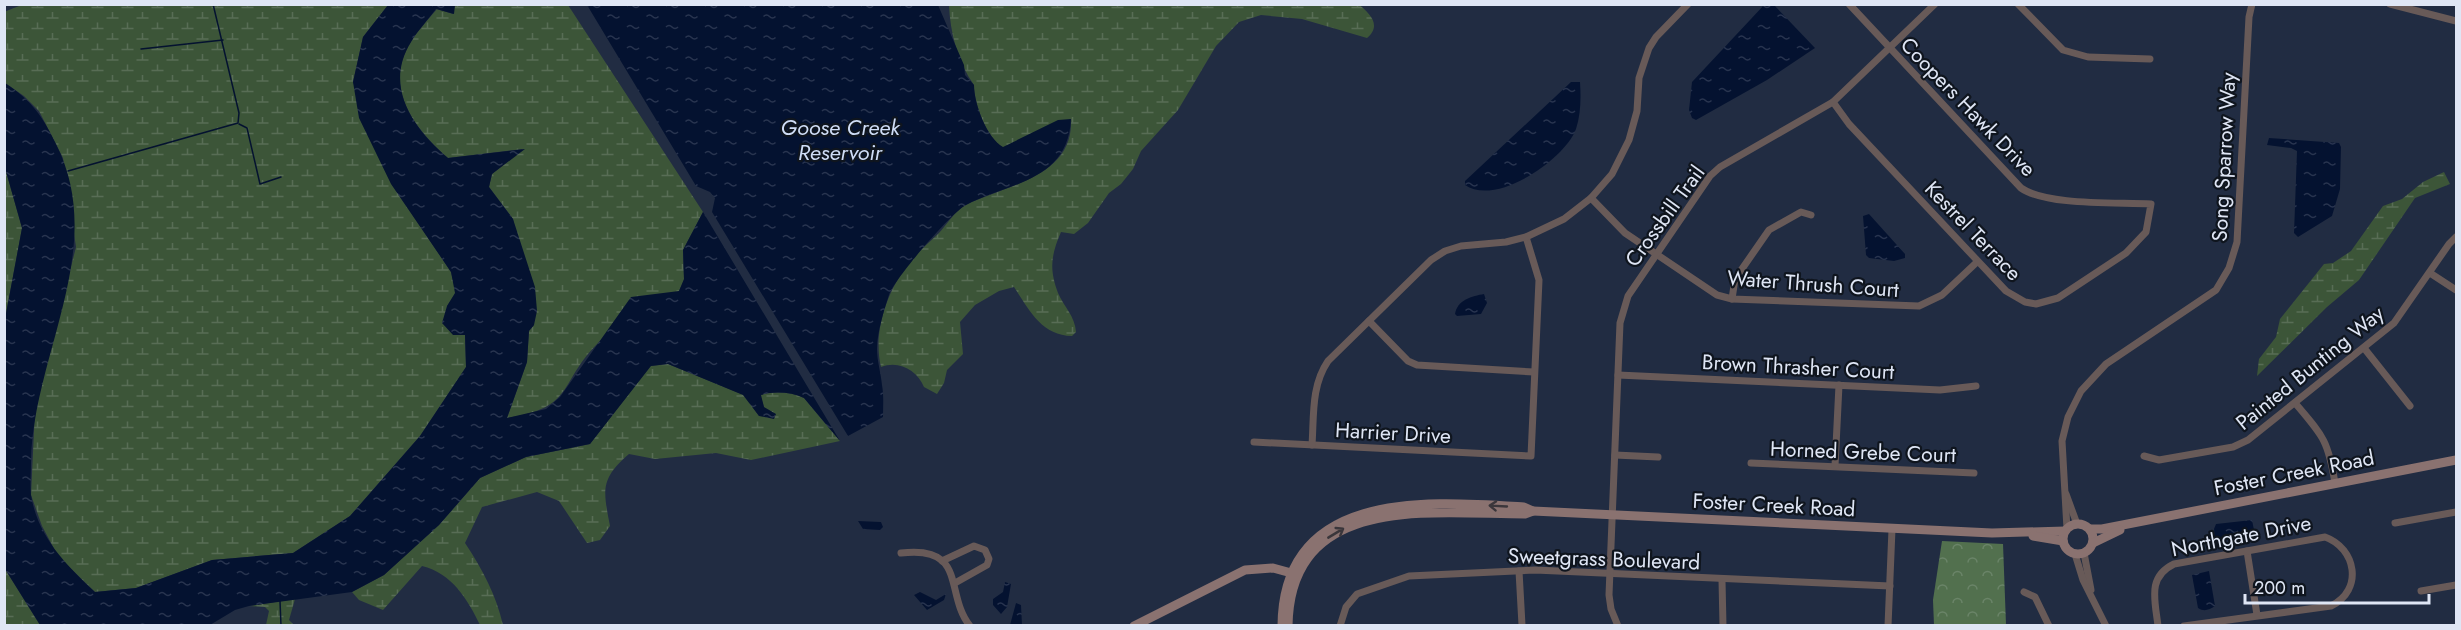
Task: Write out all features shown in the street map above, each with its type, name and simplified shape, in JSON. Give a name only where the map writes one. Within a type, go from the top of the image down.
[{"type":"street","points":[[1312,445],[1315,392],[1321,371],[1328,361],[1431,260],[1445,251],[1461,246],[1506,242],[1526,237],[1564,219],[1591,198],[1612,174],[1629,141],[1637,111],[1639,78],[1649,48],[1656,37],[1688,4]]},
{"type":"street","name":"Coopers Hawk Drive","points":[[1849,4],[2020,188],[2029,194],[2048,198],[2151,204]]},
{"type":"street","name":"Crossbill Trail","points":[[1618,626],[1610,602],[1611,516],[1622,310],[1628,296],[1710,176],[1720,167],[1833,102],[1935,4]]},
{"type":"street","points":[[2018,4],[2063,50],[2088,57],[2150,59]]},
{"type":"street","name":"Song Sparrow Way","points":[[2065,534],[2061,457],[2064,428],[2081,391],[2106,364],[2205,300],[2216,290],[2229,268],[2237,242],[2248,17],[2252,4]]},
{"type":"street","points":[[2390,4],[2457,21]]},
{"type":"street","name":"Kestrel Terrace","points":[[1833,102],[1849,124],[1977,262],[2013,297],[2036,304],[2048,302],[2138,244],[2146,232],[2151,204]]},
{"type":"street","name":"Water Thrush Court","points":[[1591,198],[1625,233],[1717,295],[1732,299],[1919,306],[1942,295],[1977,262]]},
{"type":"street","points":[[1732,299],[1735,279],[1769,230],[1801,212],[1811,215]]},
{"type":"street","points":[[1369,321],[1408,361],[1417,365],[1534,372],[1539,280],[1526,237]]},
{"type":"street","name":"Painted Bunting Way","points":[[2144,456],[2159,460],[2240,445],[2364,348],[2398,318],[2449,244],[2457,237]]},
{"type":"street","points":[[2430,273],[2457,291]]},
{"type":"street","points":[[2364,348],[2410,406]]},
{"type":"street","name":"Harrier Drive","points":[[1254,442],[1531,456],[1534,372]]},
{"type":"street","name":"Brown Thrasher Court","points":[[1618,375],[1940,390],[1976,386]]},
{"type":"street","points":[[1835,466],[1839,385]]},
{"type":"street","points":[[2295,403],[2324,437],[2330,449],[2335,483]]},
{"type":"street","points":[[1615,455],[1658,457]]},
{"type":"street","name":"Foster Creek Road","points":[[2090,530],[2457,460]]},
{"type":"street","name":"Horned Grebe Court","points":[[1751,463],[1974,473]]},
{"type":"street","name":"Song Sparrow Way","points":[[2063,486],[2077,524]]},
{"type":"street","name":"Foster Creek Road","points":[[1294,574],[1317,546],[1332,534],[1364,520],[1444,513],[1525,514],[1533,511],[1892,529],[2065,534]]},
{"type":"street","points":[[2396,523],[2457,512]]},
{"type":"street","name":"Foster Creek Road","points":[[2093,543],[2138,522]]},
{"type":"street","points":[[2077,524],[2090,530],[2093,543],[2079,554],[2066,549],[2065,534],[2077,524]]},
{"type":"street","points":[[1888,626],[1892,529]]},
{"type":"street","name":"Northgate Drive","points":[[2158,626],[2153,586],[2164,568],[2174,564],[2325,537],[2336,540],[2343,548],[2353,574],[2348,594],[2331,606],[2184,626]]},
{"type":"street","points":[[942,561],[974,546],[985,550],[989,559],[987,566],[955,583]]},
{"type":"street","points":[[2247,551],[2257,615]]},
{"type":"street","points":[[901,553],[929,553],[942,561],[955,583],[960,614],[970,626]]},
{"type":"street","points":[[2079,554],[2092,595],[2106,626]]},
{"type":"street","points":[[1134,626],[1245,570],[1273,568],[1294,574]]},
{"type":"street","points":[[1519,571],[1522,626]]},
{"type":"street","name":"Sweetgrass Boulevard","points":[[1340,626],[1346,607],[1358,594],[1409,576],[1519,571],[1890,586]]},
{"type":"street","points":[[1282,626],[1283,595],[1294,574]]},
{"type":"street","points":[[1288,626],[1294,574]]},
{"type":"street","points":[[1722,580],[1723,626]]},
{"type":"street","points":[[2421,591],[2457,585]]},
{"type":"street","points":[[2024,592],[2035,597],[2049,626]]},
{"type":"green space","points":[[24,4],[388,5],[363,37],[353,82],[392,184],[451,272],[456,293],[447,306],[465,335],[466,367],[420,436],[350,516],[293,553],[212,560],[136,588],[95,592],[58,556],[42,526],[31,495],[35,410],[76,247],[63,158],[39,111],[24,96],[5,83],[4,12]]},
{"type":"green space","points":[[1358,4],[1373,20],[1374,29],[1367,38],[1302,19],[1261,15],[1239,22],[1216,46],[1178,110],[1141,151],[1133,169],[1121,184],[1109,193],[1088,223],[1074,234],[1061,232],[1053,255],[1052,269],[1058,293],[1075,326],[1076,332],[1072,336],[1052,332],[1044,327],[1031,313],[1014,287],[999,291],[975,305],[960,322],[963,354],[947,370],[944,383],[937,394],[924,387],[917,376],[907,368],[895,365],[881,367],[879,338],[885,309],[897,281],[914,257],[938,234],[954,214],[966,205],[1035,176],[1050,166],[1061,154],[1069,139],[1071,119],[1003,148],[997,143],[982,120],[974,85],[959,57],[951,26],[949,5]]},
{"type":"green space","points":[[455,5],[568,5],[703,212],[683,250],[684,280],[679,291],[626,322],[598,343],[585,357],[563,392],[555,400],[544,408],[529,414],[507,418],[527,362],[529,331],[534,325],[513,219],[489,187],[492,174],[523,149],[448,158],[424,134],[414,120],[401,91],[400,75],[403,59],[414,38],[437,9],[453,14]]},
{"type":"green space","points":[[5,168],[22,228],[5,319]]},
{"type":"green space","points":[[2444,172],[2450,184],[2415,198],[2359,280],[2327,307],[2257,376],[2259,359],[2276,337],[2280,319],[2324,264],[2333,263],[2351,251],[2383,206],[2402,199],[2423,182]]},
{"type":"green space","points":[[668,364],[744,395],[759,416],[764,407],[760,395],[782,393],[804,398],[840,441],[751,460],[716,453],[655,459],[629,454],[608,478],[605,494],[610,526],[600,540],[587,543],[559,501],[537,492],[482,507],[465,543],[488,583],[503,625],[480,625],[458,589],[442,575],[422,566],[383,610],[359,600],[352,592],[384,575],[439,525],[480,478],[526,457],[590,444],[650,366]]},
{"type":"green space","points":[[1942,541],[2003,544],[2006,625],[1934,625],[1933,600]]},
{"type":"green space","points":[[5,569],[40,625],[5,625]]},
{"type":"green space","points":[[295,599],[289,620],[294,625],[266,625],[269,611],[265,607],[249,606]]},
{"type":"water","points":[[388,5],[455,5],[454,14],[436,9],[420,29],[403,59],[400,75],[401,91],[406,106],[424,134],[436,147],[448,158],[525,149],[492,174],[489,187],[513,219],[535,287],[537,311],[534,325],[529,331],[527,362],[507,418],[546,409],[560,397],[631,297],[679,291],[684,279],[683,250],[703,212],[840,441],[804,398],[794,394],[761,395],[764,407],[776,414],[774,419],[759,416],[743,395],[668,364],[651,366],[590,444],[526,457],[480,478],[439,525],[384,575],[352,592],[249,606],[235,610],[210,625],[40,625],[5,569],[5,319],[22,228],[5,168],[5,83],[35,109],[56,144],[70,183],[75,223],[72,263],[64,303],[35,423],[31,495],[40,524],[47,537],[64,561],[95,592],[136,588],[212,560],[293,553],[350,516],[420,436],[466,367],[465,335],[453,335],[442,323],[447,306],[455,293],[451,272],[391,184],[359,118],[353,82],[363,37]]},
{"type":"water","name":"Goose Creek Reservoir","points":[[587,5],[938,5],[964,65],[965,75],[974,85],[976,101],[983,120],[997,143],[1003,147],[1058,120],[1071,119],[1067,140],[1060,155],[1048,167],[1034,177],[983,197],[959,210],[924,247],[893,287],[883,314],[877,343],[883,393],[883,417],[848,436],[712,212],[715,198],[710,192],[696,186]]},
{"type":"water","points":[[1764,5],[1775,6],[1815,48],[1767,80],[1696,120],[1692,118],[1689,110],[1692,82]]},
{"type":"water","points":[[1571,82],[1580,82],[1579,117],[1576,129],[1558,154],[1544,166],[1511,185],[1494,190],[1478,190],[1465,185],[1465,181]]},
{"type":"water","points":[[2269,138],[2339,143],[2341,147],[2340,189],[2332,216],[2298,237],[2294,233],[2297,151],[2267,145]]},
{"type":"water","points":[[1869,214],[1905,254],[1905,258],[1894,261],[1869,258],[1866,255],[1863,216]]},
{"type":"water","points":[[1484,294],[1487,303],[1481,314],[1457,316],[1455,314],[1462,302]]},
{"type":"water","points":[[2252,520],[2254,530],[2251,534],[2215,539],[2216,524]]},
{"type":"water","points":[[858,521],[881,522],[883,527],[880,530],[863,529]]},
{"type":"water","points":[[2209,571],[2215,606],[2202,610],[2198,608],[2192,575]]},
{"type":"water","points":[[1005,582],[1011,584],[1007,607],[1001,614],[993,605],[993,599],[1003,592]]},
{"type":"water","points":[[920,592],[936,600],[946,594],[944,600],[927,610],[914,595]]},
{"type":"water","points":[[1016,603],[1021,605],[1022,625],[1010,625]]},
{"type":"waterway","points":[[68,171],[238,123],[239,113],[213,4]]},
{"type":"waterway","points":[[141,49],[223,40]]},
{"type":"waterway","points":[[239,124],[247,128],[260,184],[281,177]]},
{"type":"waterway","points":[[280,601],[281,626]]}]
